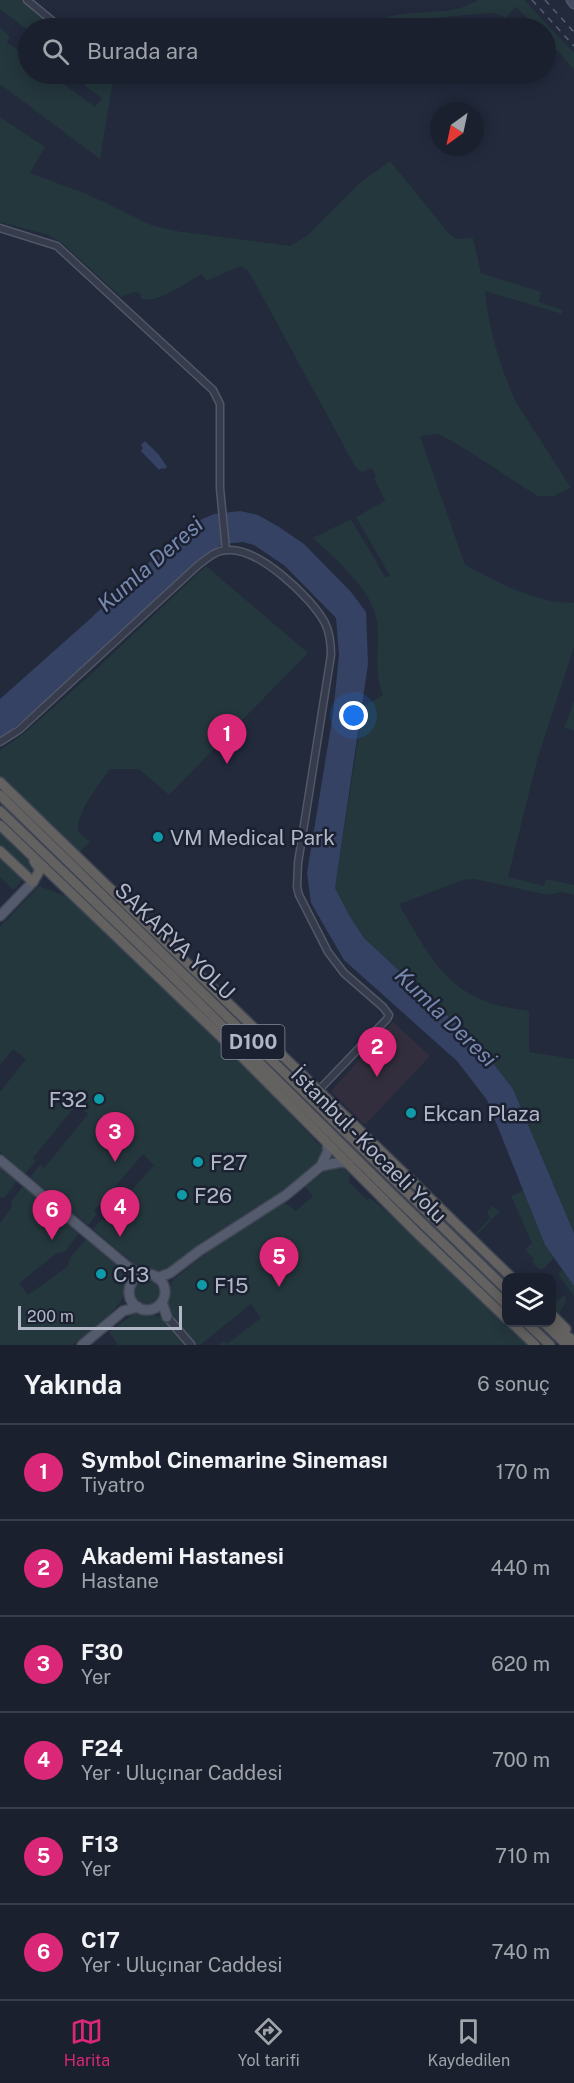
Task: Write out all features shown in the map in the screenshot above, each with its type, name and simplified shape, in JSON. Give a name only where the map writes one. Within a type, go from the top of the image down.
[{"type":"highway","points":[[0,782],[507,1273]]},
{"type":"highway","name":"SAKARYA YOLU","points":[[0,795],[502,1284]]},
{"type":"highway","name":"İstanbul - Kocaeli Yolu","points":[[0,811],[502,1299]]},
{"type":"highway","points":[[0,825],[234,1049],[502,1313]]},
{"type":"highway","points":[[15,839],[39,867],[40,870],[33,882]]},
{"type":"highway","points":[[0,851],[33,882]]},
{"type":"highway","points":[[33,882],[42,876],[59,880]]},
{"type":"highway","points":[[390,1192],[467,1281]]},
{"type":"highway","points":[[556,1319],[574,1339]]},
{"type":"highway","points":[[515,1327],[535,1345]]},
{"type":"highway","points":[[530,1327],[550,1345]]},
{"type":"highway","points":[[547,1327],[567,1345]]},
{"type":"highway","points":[[555,1327],[574,1339]]},
{"type":"main road","points":[[571,0],[574,4]]},
{"type":"main road","points":[[0,916],[33,882]]},
{"type":"main road","points":[[321,1167],[328,1151],[327,1143]]},
{"type":"main road","points":[[0,1160],[137,1277]]},
{"type":"main road","points":[[157,1278],[170,1273],[199,1251],[286,1195],[321,1167],[341,1162],[349,1164]]},
{"type":"main road","points":[[130,1298],[138,1307],[147,1310],[158,1305],[165,1295],[164,1286],[170,1273]]},
{"type":"main road","points":[[82,1345],[123,1311],[130,1298],[129,1288],[137,1277],[151,1275],[164,1286]]},
{"type":"main road","points":[[158,1305],[167,1317]]},
{"type":"main road","points":[[123,1311],[138,1307]]},
{"type":"street","points":[[27,0],[49,18]]},
{"type":"street","points":[[0,228],[57,246],[213,390],[220,404],[222,507],[226,548]]},
{"type":"street","points":[[0,742],[28,723],[196,567],[210,556],[226,548],[247,552],[279,573],[316,610],[329,633],[331,644],[298,863],[297,887],[315,928],[336,964],[383,1007],[388,1015],[387,1019],[318,1091]]},
{"type":"street","points":[[167,1317],[191,1345]]},
{"type":"shaded area","points":[[0,0],[23,0],[45,18],[18,18],[18,22],[0,9]]},
{"type":"shaded area","points":[[479,0],[524,0],[541,18],[527,18],[516,7],[505,18],[489,13],[433,18],[385,18],[410,13],[457,9]]},
{"type":"shaded area","points":[[0,27],[10,37],[7,42],[18,50],[18,84],[64,84],[95,107],[102,98],[85,84],[112,84],[100,159],[0,84]]},
{"type":"shaded area","points":[[556,34],[574,53],[574,70],[556,49]]},
{"type":"shaded area","points":[[0,117],[45,147],[30,173],[89,195],[151,225],[175,231],[290,246],[309,234],[362,181],[390,161],[451,236],[456,239],[473,238],[481,273],[541,292],[539,302],[562,310],[562,314],[485,291],[496,348],[516,402],[571,488],[553,496],[537,496],[439,434],[420,436],[465,565],[531,596],[574,603],[574,647],[538,757],[508,877],[544,886],[546,879],[574,885],[574,895],[562,892],[548,895],[474,879],[463,880],[400,904],[436,964],[459,987],[493,1004],[529,1011],[529,1052],[574,1059],[574,1233],[513,1089],[479,1045],[364,938],[335,888],[363,707],[383,695],[378,677],[378,631],[374,610],[352,576],[313,538],[351,519],[385,577],[390,576],[356,517],[385,501],[374,478],[376,476],[371,468],[362,472],[356,468],[248,270],[240,266],[206,281],[202,274],[164,295],[148,300],[141,299],[140,293],[134,292],[121,297],[62,243],[48,235],[0,222]]},
{"type":"shaded area","points":[[206,566],[308,653],[169,795],[139,769],[110,769],[89,799],[80,818],[79,832],[90,841],[79,853],[0,777],[0,750],[22,735],[89,676]]},
{"type":"shaded area","points":[[574,701],[574,730],[564,728]]},
{"type":"shaded area","points":[[0,830],[15,848],[36,867],[33,872],[26,870],[0,846]]},
{"type":"shaded area","points":[[0,855],[22,878],[13,890],[0,877]]},
{"type":"shaded area","points":[[39,886],[73,899],[239,1060],[325,1151],[318,1163],[289,1186],[158,1272],[139,1268],[93,1229],[102,1219],[105,1221],[154,1165],[143,1154],[94,1211],[97,1214],[88,1225],[30,1177],[40,1165],[44,1168],[88,1114],[77,1104],[33,1158],[36,1161],[25,1174],[0,1152],[0,1092],[26,1059],[13,1049],[0,1065],[0,927]]},
{"type":"shaded area","points":[[393,1022],[430,1056],[365,1125],[331,1091]]},
{"type":"shaded area","points":[[338,1165],[350,1174],[349,1182],[367,1200],[370,1198],[400,1223],[502,1321],[502,1327],[508,1327],[527,1345],[218,1345],[224,1341],[227,1344],[261,1318],[251,1304],[200,1345],[197,1345],[178,1323],[169,1306],[169,1288],[174,1279],[218,1244],[284,1202],[296,1211],[313,1196],[305,1187],[329,1168]]},
{"type":"shaded area","points":[[0,1166],[17,1181],[5,1197],[0,1198]]},
{"type":"shaded area","points":[[23,1186],[79,1233],[65,1252],[57,1253],[19,1283],[28,1295],[68,1266],[70,1258],[86,1239],[119,1265],[128,1279],[121,1301],[112,1312],[73,1345],[0,1345],[0,1223]]},
{"type":"shaded area","points":[[524,1190],[545,1245],[554,1258],[543,1269],[539,1269],[532,1262],[534,1259],[525,1250],[532,1243],[511,1196]]},
{"type":"shaded area","points":[[492,1206],[500,1211],[477,1235],[475,1234],[490,1218],[487,1212]]},
{"type":"shaded area","points":[[562,1270],[574,1286],[574,1296],[558,1274]]},
{"type":"shaded area","points":[[147,1278],[157,1282],[161,1292],[157,1302],[147,1306],[137,1302],[133,1292],[137,1282]]},
{"type":"shaded area","points":[[565,1295],[566,1301],[559,1314],[571,1327],[556,1312],[556,1302]]},
{"type":"shaded area","points":[[145,1312],[163,1318],[184,1345],[118,1345],[109,1332],[135,1313]]},
{"type":"water","points":[[145,441],[167,467],[159,470],[141,451],[143,448],[141,445]]},
{"type":"water","name":"Kumla Deresi","points":[[240,511],[258,515],[304,544],[351,592],[366,612],[368,664],[335,888],[364,938],[479,1045],[513,1089],[574,1233],[574,1286],[545,1245],[487,1100],[457,1061],[344,960],[311,903],[307,873],[333,714],[339,655],[336,618],[285,566],[254,545],[243,542],[223,544],[204,556],[103,651],[0,738],[0,699],[90,619],[136,574],[198,521],[214,514]]},
{"type":"railway","points":[[532,0],[548,18]]},
{"type":"railway","points":[[545,0],[574,32]]},
{"type":"railway","points":[[556,26],[574,46]]},
{"type":"place","name":"Symbol Cinemarine Sineması","points":[[227,764]]},
{"type":"place","name":"VM Medical Park","points":[[158,837]]},
{"type":"place","name":"Akademi Hastanesi","points":[[377,1077]]},
{"type":"place","name":"F32","points":[[99,1099]]},
{"type":"place","name":"Ekcan Plaza","points":[[411,1113]]},
{"type":"place","name":"F30","points":[[115,1162]]},
{"type":"place","name":"F27","points":[[198,1162]]},
{"type":"place","name":"F26","points":[[182,1195]]},
{"type":"place","name":"F24","points":[[120,1237]]},
{"type":"place","name":"C17","points":[[52,1240]]},
{"type":"place","name":"C13","points":[[101,1274]]},
{"type":"place","name":"F15","points":[[202,1285]]},
{"type":"place","name":"F13","points":[[279,1287]]}]
